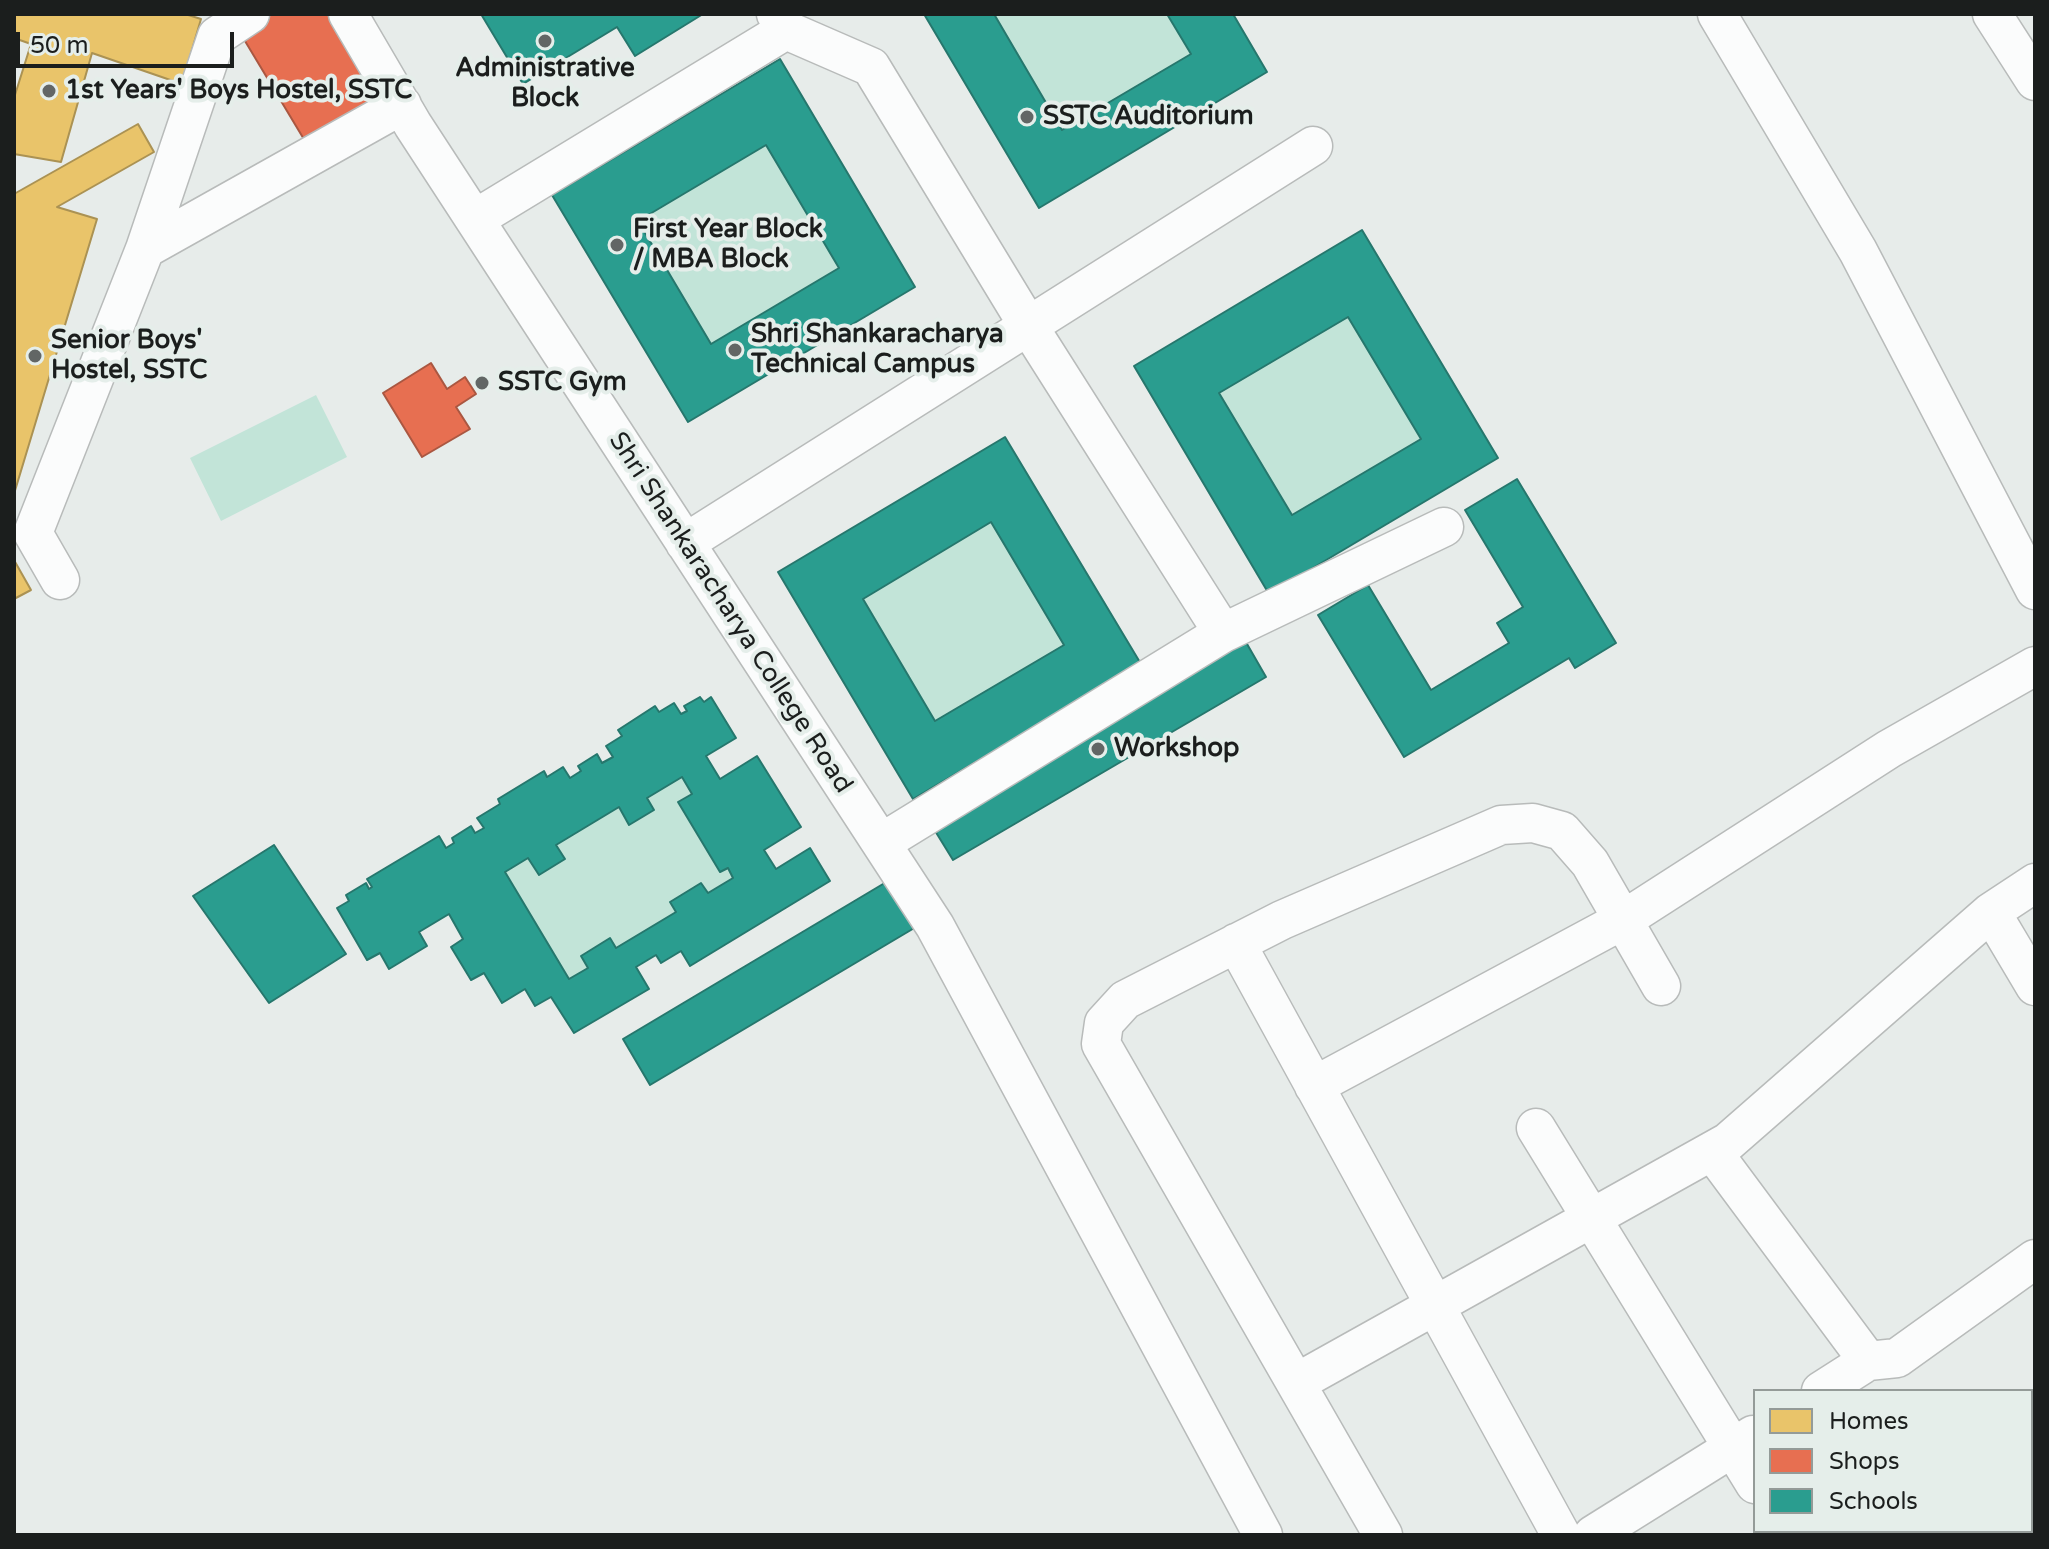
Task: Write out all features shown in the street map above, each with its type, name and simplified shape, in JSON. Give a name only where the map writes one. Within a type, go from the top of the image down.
[{"type":"street","points":[[60,580],[33,533],[145,249],[217,36],[250,14]]},
{"type":"street","name":"Shri Shankaracharya College Road","points":[[348,14],[475,219],[935,926],[1263,1535]]},
{"type":"street","points":[[1717,14],[1858,251],[2035,590]]},
{"type":"street","points":[[1992,14],[2035,81]]},
{"type":"street","points":[[475,219],[781,22],[871,67],[1029,327],[1223,633]]},
{"type":"street","points":[[145,249],[402,105]]},
{"type":"street","points":[[685,543],[1313,146]]},
{"type":"street","points":[[881,843],[1223,633],[1444,527]]},
{"type":"street","points":[[1314,1086],[1623,920],[1889,749],[2035,666]]},
{"type":"street","points":[[1383,1535],[1101,1044],[1104,1023],[1125,1000],[1236,943],[1501,825],[1533,823],[1562,831],[1590,863],[1661,986]]},
{"type":"street","points":[[1296,1383],[1595,1219],[1728,1142],[1991,912],[2035,883]]},
{"type":"street","points":[[1991,912],[2035,986]]},
{"type":"street","points":[[1236,943],[1561,1535]]},
{"type":"street","points":[[1536,1128],[1744,1440],[1753,1476]]},
{"type":"street","points":[[1712,1151],[1868,1361]]},
{"type":"street","points":[[1824,1389],[1868,1361],[1897,1358],[2035,1259]]},
{"type":"street","points":[[1593,1535],[1744,1440]]},
{"type":"green space","points":[[994,14],[1167,14],[1191,54],[1062,130]]},
{"type":"green space","points":[[766,145],[839,268],[711,344],[638,221]]},
{"type":"green space","points":[[1348,317],[1421,439],[1292,515],[1219,393]]},
{"type":"green space","points":[[316,395],[347,457],[221,521],[190,458]]},
{"type":"green space","points":[[991,522],[1064,645],[935,721],[863,599]]},
{"type":"green space","points":[[682,777],[692,794],[679,802],[720,872],[728,868],[733,878],[708,893],[701,883],[670,902],[676,912],[616,948],[610,938],[581,956],[588,968],[569,979],[505,872],[528,858],[539,874],[565,859],[556,845],[619,807],[630,825],[654,810],[647,798]]},
{"type":"building: Homes","name":"1st Years' Boys Hostel, SSTC","points":[[14,14],[185,14],[201,19],[182,84],[92,53],[61,162],[14,154],[14,98],[31,44],[14,38]]},
{"type":"building: Homes","name":"Senior Boys' Hostel, SSTC","points":[[138,124],[154,152],[57,207],[97,219],[14,494],[14,194]]},
{"type":"building: Homes","points":[[14,560],[31,590],[14,599]]},
{"type":"building: Shops","points":[[267,14],[334,14],[389,106],[311,151],[239,31]]},
{"type":"building: Shops","points":[[431,363],[447,389],[465,377],[476,394],[456,407],[470,429],[422,457],[383,393]]},
{"type":"building: Schools","name":"Administrative Block","points":[[481,14],[703,14],[635,56],[617,27],[523,84]]},
{"type":"building: Schools","points":[[924,14],[994,14],[1062,130],[1191,54],[1167,14],[1233,14],[1267,72],[1039,208]]},
{"type":"building: Schools","name":"First Year Block / MBA Block","points":[[780,59],[915,287],[688,422],[552,195]],"holes":[[[766,145],[839,268],[711,344],[638,221]]]},
{"type":"building: Schools","points":[[1362,230],[1498,458],[1269,594],[1134,366]],"holes":[[[1348,317],[1421,439],[1292,515],[1219,393]]]},
{"type":"building: Schools","points":[[1005,437],[1141,664],[913,799],[778,572]],"holes":[[[991,522],[1064,645],[935,721],[863,599]]]},
{"type":"building: Schools","points":[[1517,479],[1616,643],[1575,668],[1569,658],[1404,757],[1318,615],[1368,585],[1431,690],[1509,643],[1497,623],[1523,607],[1465,510]]},
{"type":"building: Schools","name":"Workshop","points":[[1243,637],[1266,677],[953,860],[929,821]]},
{"type":"building: Schools","points":[[700,697],[704,702],[711,697],[736,738],[706,756],[720,779],[757,756],[801,827],[764,850],[776,869],[810,848],[830,881],[690,966],[681,951],[661,963],[656,955],[636,967],[649,989],[574,1033],[551,997],[535,1006],[525,989],[502,1003],[484,973],[471,980],[451,947],[463,939],[449,914],[419,932],[427,946],[389,969],[380,953],[367,960],[337,908],[349,901],[346,895],[366,883],[369,889],[372,887],[367,879],[439,836],[446,848],[454,843],[452,838],[471,826],[475,833],[484,828],[477,818],[500,804],[498,799],[544,771],[547,777],[563,767],[570,778],[581,771],[578,766],[597,754],[602,763],[613,757],[606,746],[622,736],[618,730],[655,706],[659,712],[674,703],[681,714],[687,711],[684,706]],"holes":[[[682,777],[692,794],[678,802],[720,872],[728,868],[733,878],[708,893],[701,883],[670,902],[676,912],[616,948],[610,938],[581,956],[588,968],[569,979],[505,872],[528,858],[539,875],[565,859],[556,845],[619,807],[629,825],[654,810],[647,798]]]},
{"type":"building: Schools","points":[[274,845],[346,954],[269,1003],[193,896]]},
{"type":"building: Schools","points":[[888,881],[916,927],[650,1085],[623,1039]]},
{"type":"place","name":"Administrative Block","points":[[545,41]]},
{"type":"place","name":"1st Years' Boys Hostel, SSTC","points":[[49,91]]},
{"type":"place","name":"SSTC Auditorium","points":[[1027,117]]},
{"type":"place","name":"First Year Block / MBA Block","points":[[617,245]]},
{"type":"place","name":"Shri Shankaracharya Technical Campus","points":[[735,350]]},
{"type":"place","name":"Senior Boys' Hostel, SSTC","points":[[35,356]]},
{"type":"place","name":"SSTC Gym","points":[[482,383]]},
{"type":"place","name":"Workshop","points":[[1098,749]]}]
